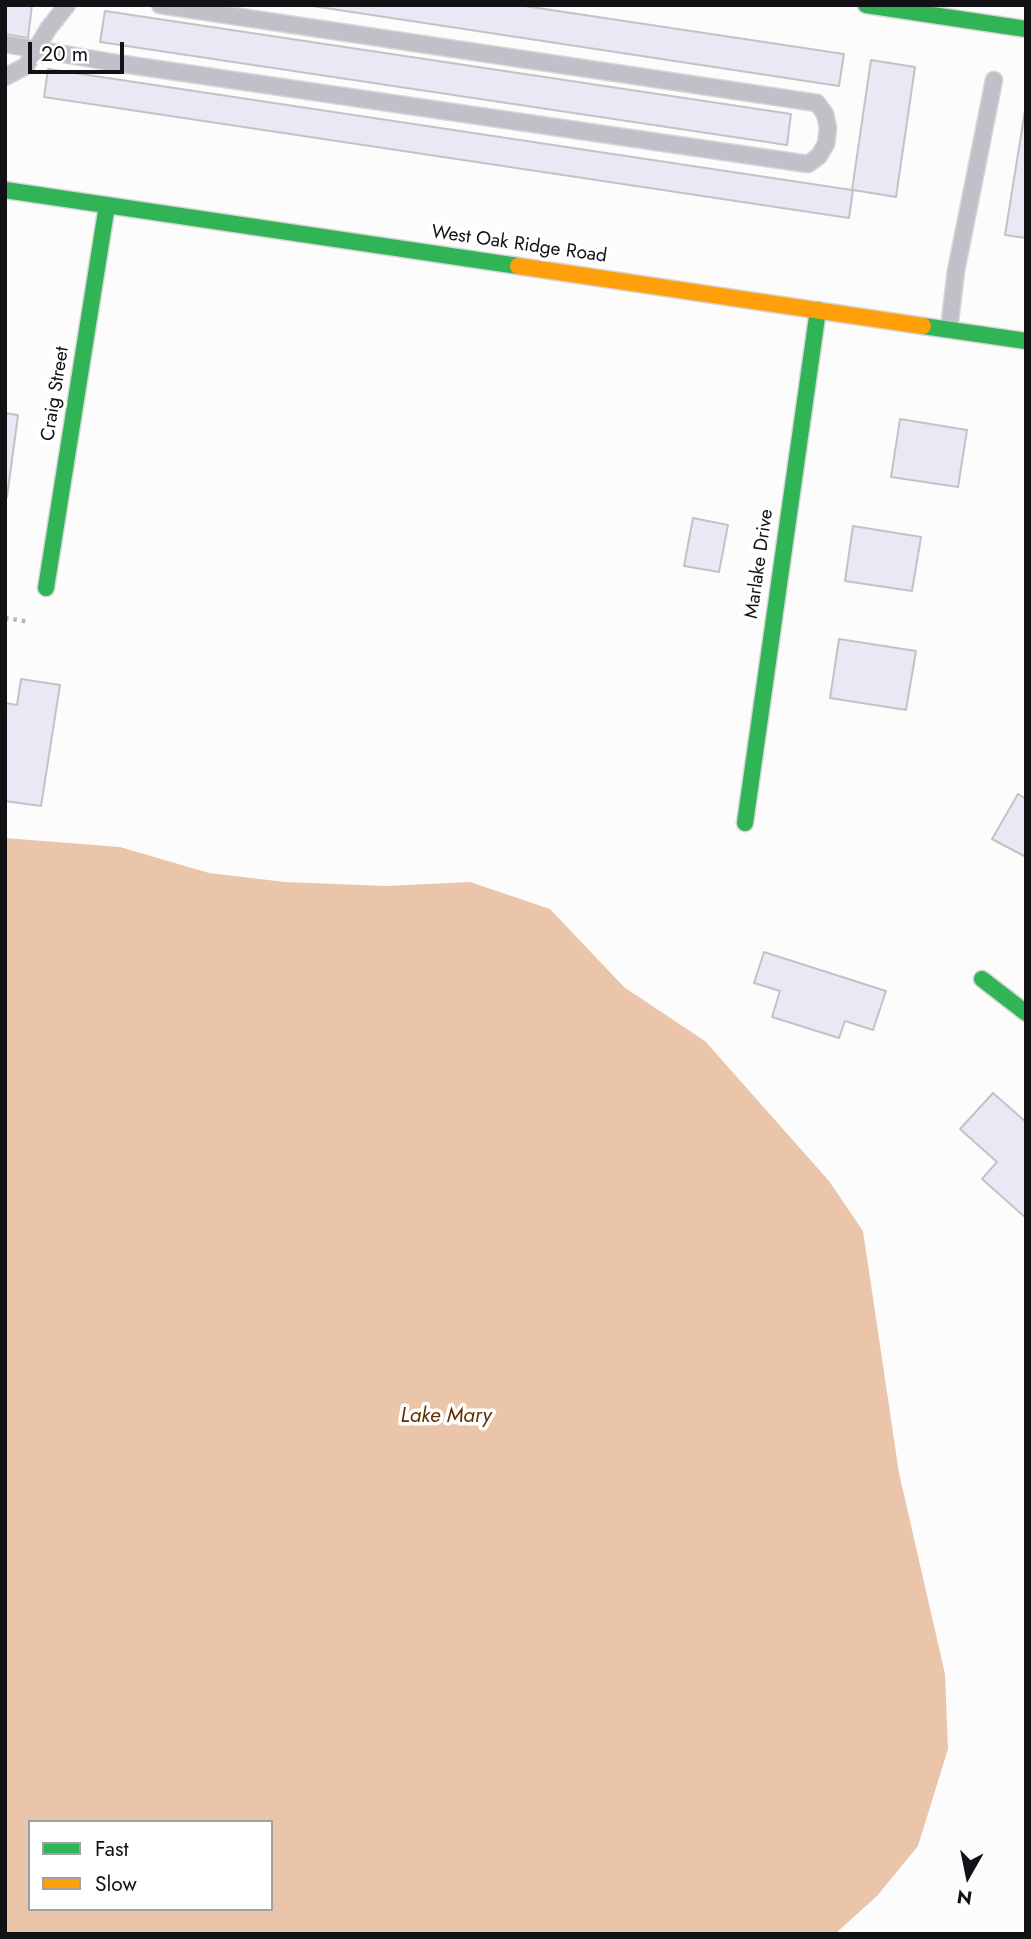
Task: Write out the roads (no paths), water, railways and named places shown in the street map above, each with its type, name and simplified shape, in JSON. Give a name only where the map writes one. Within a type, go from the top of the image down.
[{"type":"street","points":[[866,5],[1026,29]]},
{"type":"street","name":"West Oak Ridge Road","points":[[5,190],[1026,341]]},
{"type":"street","name":"Craig Street","points":[[46,588],[107,205]]},
{"type":"street","name":"Marlake Drive","points":[[745,823],[818,310]]},
{"type":"street","points":[[982,979],[1026,1013]]},
{"type":"lane","points":[[5,77],[26,66],[48,29],[67,5]]},
{"type":"lane","points":[[5,44],[808,164],[819,156],[826,144],[828,128],[825,114],[817,103],[160,5]]},
{"type":"lane","points":[[949,330],[956,271],[994,80]]},
{"type":"water","name":"Lake Mary","points":[[5,838],[120,847],[209,873],[285,882],[386,886],[470,882],[550,909],[624,987],[705,1041],[829,1181],[863,1231],[899,1473],[945,1674],[948,1749],[918,1846],[877,1896],[835,1934],[5,1934]]}]
